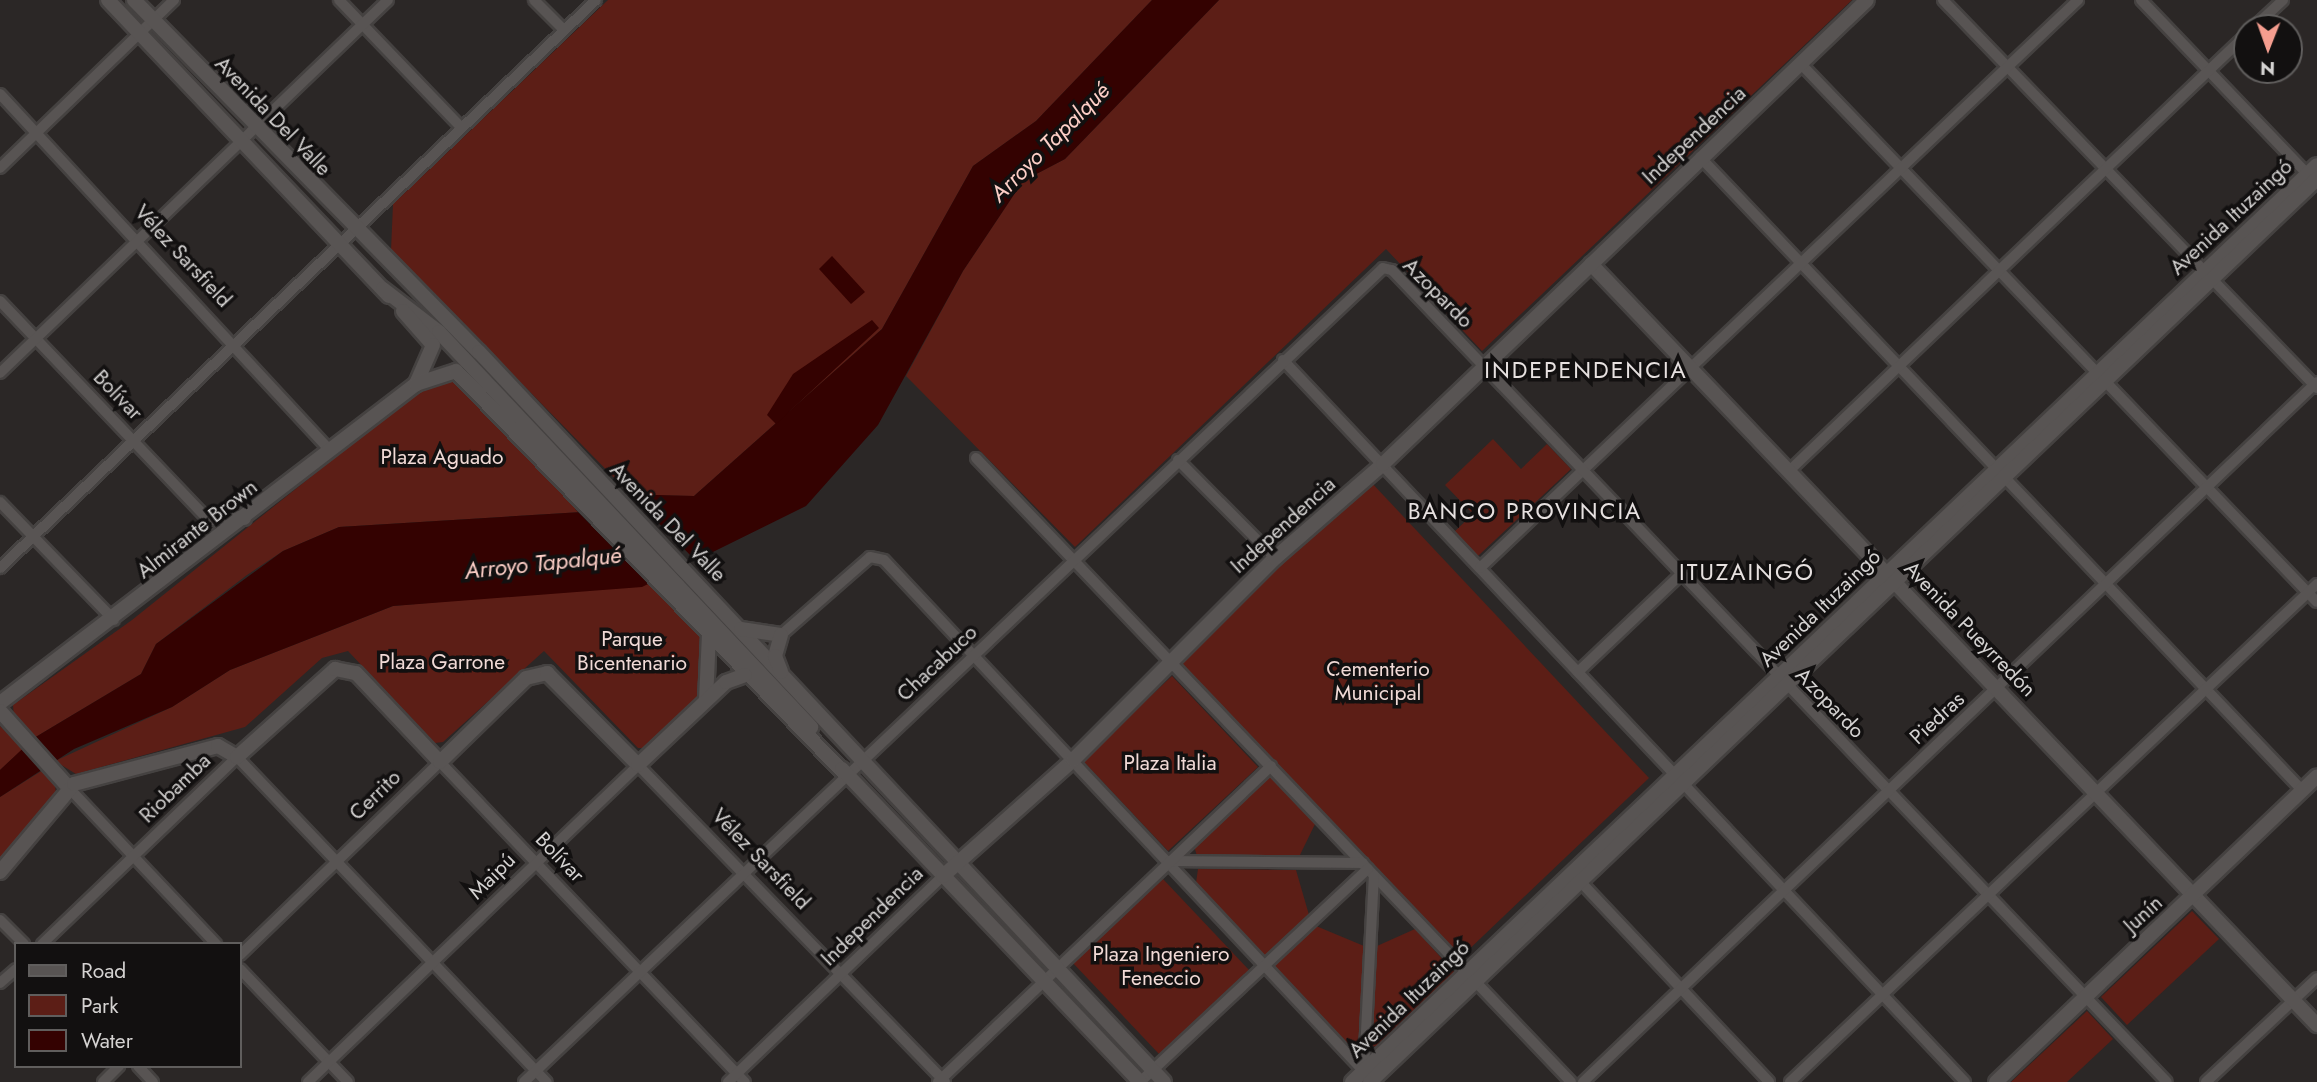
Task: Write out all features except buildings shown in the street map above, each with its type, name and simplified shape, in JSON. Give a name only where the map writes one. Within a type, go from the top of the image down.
[{"type":"main road","name":"Avenida Del Valle","points":[[108,0],[383,289],[439,332],[588,486],[681,584],[846,775]]},
{"type":"main road","name":"Avenida Del Valle","points":[[134,0],[353,230],[681,584],[741,629],[859,762],[1164,1082]]},
{"type":"main road","name":"Independencia","points":[[943,876],[1073,760],[1275,558],[1383,464],[1700,157],[1867,0]]},
{"type":"main road","name":"Avenida Ituzaingó","points":[[1352,1082],[1370,1079],[1470,978],[2208,275],[2315,177]]},
{"type":"main road","name":"Avenida Pueyrredón","points":[[1591,264],[1688,369],[1892,577],[2317,1025]]},
{"type":"main road","points":[[383,289],[433,345],[416,384]]},
{"type":"main road","name":"Avenida Del Valle","points":[[416,384],[447,371],[462,373],[588,486]]},
{"type":"main road","name":"Almirante Brown","points":[[0,703],[114,620],[416,384]]},
{"type":"main road","points":[[205,550],[207,518],[248,516]]},
{"type":"main road","name":"Avenida Del Valle","points":[[681,584],[709,634],[746,675],[846,775],[1140,1082]]},
{"type":"main road","points":[[741,629],[781,635],[775,656],[782,676]]},
{"type":"main road","points":[[706,700],[709,634]]},
{"type":"main road","name":"Riobamba","points":[[237,757],[340,668]]},
{"type":"main road","name":"Bolívar","points":[[340,668],[360,677],[440,761]]},
{"type":"main road","name":"Cerrito","points":[[440,761],[526,678],[542,672]]},
{"type":"main road","name":"Vélez Sarsfield","points":[[542,672],[555,677],[638,765]]},
{"type":"main road","name":"Maipú","points":[[638,765],[706,700],[746,675]]},
{"type":"main road","points":[[0,711],[70,789]]},
{"type":"main road","points":[[0,872],[70,789],[218,746],[237,757]]},
{"type":"main road","name":"Junín","points":[[1996,1082],[2317,776]]},
{"type":"street","points":[[0,168],[174,0]]},
{"type":"street","points":[[339,0],[461,127]]},
{"type":"street","points":[[0,373],[253,126],[388,0]]},
{"type":"street","points":[[534,0],[564,30]]},
{"type":"street","points":[[0,568],[234,342],[596,0]]},
{"type":"street","points":[[1944,0],[2316,385]]},
{"type":"street","points":[[1480,568],[2078,0]]},
{"type":"street","points":[[2141,0],[2315,177]]},
{"type":"street","points":[[2268,14],[2283,0]]},
{"type":"street","points":[[1787,472],[2233,48]]},
{"type":"street","points":[[1801,64],[1904,167],[2317,602]]},
{"type":"street","name":"Vélez Sarsfield","points":[[0,94],[138,238],[330,450]]},
{"type":"street","points":[[1700,157],[1901,365],[2302,790]]},
{"type":"street","name":"Azopardo","points":[[1375,272],[1392,270],[1679,576],[2167,1082]]},
{"type":"street","name":"Chacabuco","points":[[524,1082],[1375,272]]},
{"type":"street","name":"Bolívar","points":[[0,301],[207,518]]},
{"type":"street","points":[[1283,360],[1965,1082]]},
{"type":"street","name":"Piedras","points":[[1583,1082],[1678,986],[2209,491],[2316,385]]},
{"type":"street","points":[[976,458],[1571,1082]]},
{"type":"street","points":[[1178,460],[1275,558]]},
{"type":"street","points":[[0,502],[114,620]]},
{"type":"street","points":[[781,635],[870,557],[884,560],[1170,861],[1370,1079]]},
{"type":"street","points":[[1578,672],[1679,576]]},
{"type":"street","points":[[1790,1082],[1884,996],[2094,790],[2206,690],[2317,584]]},
{"type":"street","points":[[237,757],[547,1082]]},
{"type":"street","name":"Riobamba","points":[[45,942],[237,757]]},
{"type":"street","name":"Bolívar","points":[[440,761],[741,1078]]},
{"type":"street","name":"Cerrito","points":[[242,953],[440,761]]},
{"type":"street","name":"Vélez Sarsfield","points":[[638,765],[744,871],[942,1081]]},
{"type":"street","name":"Maipú","points":[[308,1082],[435,963],[535,862],[638,765]]},
{"type":"street","points":[[942,1081],[1055,968],[1271,766]]},
{"type":"street","points":[[70,789],[214,942]]},
{"type":"street","points":[[1170,861],[1368,869]]},
{"type":"street","points":[[1140,1082],[1368,869]]},
{"type":"street","points":[[1368,869],[1370,1079]]},
{"type":"street","name":"Independencia","points":[[728,1082],[741,1078],[842,974],[943,876]]},
{"type":"street","points":[[1576,877],[1769,1082]]},
{"type":"street","points":[[0,920],[22,942]]},
{"type":"street","points":[[0,983],[14,971]]},
{"type":"street","points":[[242,971],[348,1082]]},
{"type":"street","points":[[2206,1082],[2317,978]]},
{"type":"street","points":[[103,1082],[117,1068]]},
{"type":"street","points":[[140,1068],[153,1082]]},
{"type":"green space","points":[[608,0],[1152,0],[1036,121],[973,166],[882,329],[694,496],[631,495],[391,250],[393,204]]},
{"type":"green space","points":[[1219,0],[1852,0],[1482,351],[1386,249],[1075,547],[906,376],[963,271],[1023,181],[1065,159]]},
{"type":"green space","name":"Plaza Aguado","points":[[457,377],[582,512],[339,527],[283,551],[247,575],[156,644],[141,674],[34,738],[14,717],[13,705],[132,620],[378,423],[427,386]]},
{"type":"green space","points":[[1493,439],[1521,469],[1547,444],[1571,469],[1478,556],[1454,532],[1473,514],[1445,485]]},
{"type":"green space","name":"Cementerio Municipal","points":[[1370,481],[1649,778],[1461,957],[1178,662]]},
{"type":"green space","name":"Parque Bicentenario","points":[[653,583],[704,639],[701,695],[647,748],[638,748],[544,651],[443,742],[435,743],[348,651],[322,658],[245,727],[76,774],[55,761],[172,707],[230,670],[393,606]]},
{"type":"green space","name":"Plaza Italia","points":[[1172,676],[1258,767],[1168,851],[1082,760]]},
{"type":"green space","points":[[0,726],[23,749],[0,770]]},
{"type":"green space","points":[[43,770],[55,783],[56,797],[0,859],[0,797]]},
{"type":"green space","points":[[1271,774],[1316,822],[1299,857],[1197,856],[1194,846]]},
{"type":"green space","name":"Plaza Ingeniero Feneccio","points":[[1198,869],[1296,870],[1309,915],[1264,958],[1196,883]]},
{"type":"green space","name":"Plaza Ingeniero Feneccio","points":[[1163,879],[1249,970],[1159,1054],[1072,962]]},
{"type":"green space","points":[[2192,911],[2219,939],[2127,1025],[2101,997]]},
{"type":"green space","name":"Plaza Ingeniero Feneccio","points":[[1316,926],[1364,946],[1359,1045],[1346,1045],[1273,967]]},
{"type":"green space","points":[[1415,929],[1456,974],[1382,1047],[1371,1046],[1377,946]]},
{"type":"green space","points":[[2087,1011],[2113,1039],[2067,1082],[2011,1082]]},
{"type":"water","name":"Arroyo Tapalqué","points":[[1152,0],[1219,0],[1065,159],[1023,181],[963,271],[878,425],[806,506],[642,587],[393,606],[230,670],[172,707],[74,749],[0,797],[0,770],[34,738],[141,674],[156,644],[283,551],[339,527],[582,512],[621,494],[694,496],[882,329],[973,166],[1036,121]]},
{"type":"water","points":[[832,256],[865,292],[851,304],[819,269]]},
{"type":"water","points":[[872,320],[879,328],[776,424],[767,415],[793,374]]},
{"type":"pier","points":[[627,491],[700,565],[652,588],[575,509]]},
{"type":"district","name":"INDEPENDENCIA","points":[[1586,370]]},
{"type":"district","name":"BANCO PROVINCIA","points":[[1525,511]]},
{"type":"district","name":"ITUZAINGÓ","points":[[1747,572]]},
{"type":"park label","name":"Plaza Garrone","points":[[442,662]]}]
